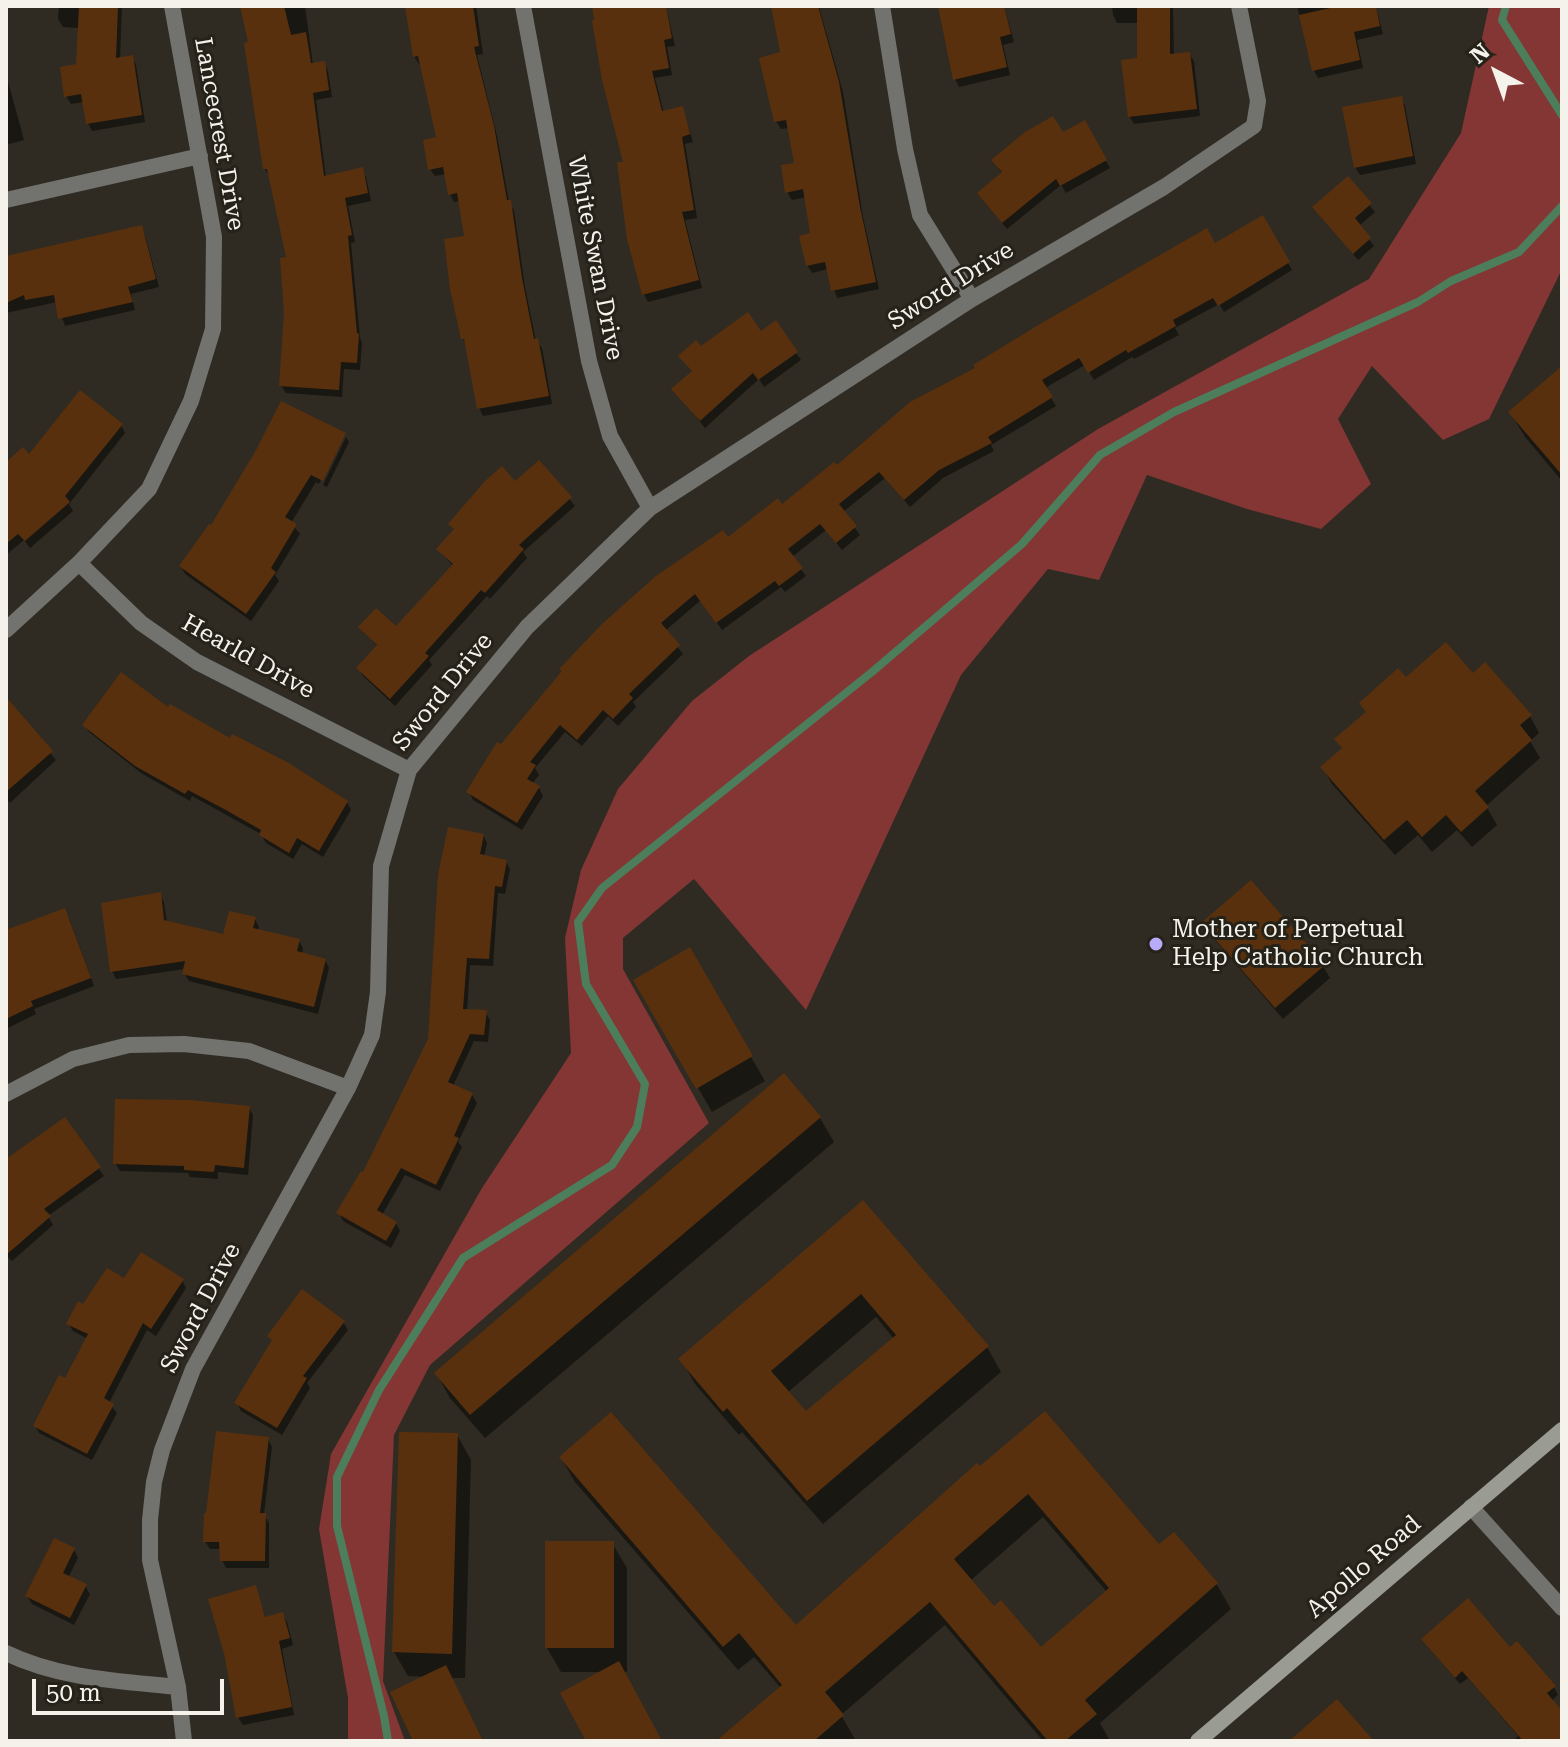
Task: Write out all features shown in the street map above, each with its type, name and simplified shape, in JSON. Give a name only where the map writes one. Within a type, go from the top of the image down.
[{"type":"street","name":"Lancecrest Drive","points":[[6,630],[79,563],[149,489],[191,401],[213,329],[214,237],[172,6]]},
{"type":"street","name":"White Swan Drive","points":[[523,6],[589,361],[610,436],[650,508]]},
{"type":"street","points":[[882,6],[905,149],[920,215],[972,299]]},
{"type":"street","name":"Sword Drive","points":[[184,1741],[178,1687],[150,1560],[154,1482],[162,1450],[193,1369],[348,1088],[372,1035],[378,992],[381,866],[409,770],[527,627],[650,508],[972,299],[1164,187],[1254,126],[1258,101],[1239,6]]},
{"type":"street","points":[[6,200],[200,156]]},
{"type":"street","name":"Hearld Drive","points":[[79,563],[141,623],[197,662],[409,770]]},
{"type":"street","points":[[6,1094],[73,1059],[129,1045],[184,1044],[249,1051],[348,1088]]},
{"type":"street","name":"Apollo Road","points":[[1200,1740],[1562,1430]]},
{"type":"street","points":[[1471,1507],[1562,1608]]},
{"type":"street","points":[[6,1653],[28,1664],[90,1679],[178,1687]]},
{"type":"shaded area","points":[[1489,6],[1562,6],[1562,269],[1489,419],[1443,440],[1372,366],[1338,419],[1371,484],[1321,529],[1247,509],[1147,475],[1099,580],[1048,569],[961,675],[806,1010],[694,879],[623,938],[623,969],[709,1123],[430,1365],[394,1435],[383,1681],[405,1741],[348,1741],[348,1698],[319,1529],[331,1454],[482,1188],[571,1053],[565,938],[581,870],[618,789],[692,701],[749,656],[1098,429],[1369,279],[1461,133]]},
{"type":"building","points":[[79,6],[118,6],[116,58],[133,55],[142,115],[86,124],[81,94],[64,97],[60,67],[76,64]]},
{"type":"building","points":[[240,6],[284,6],[291,35],[306,32],[311,63],[325,61],[329,90],[313,93],[324,176],[363,167],[368,193],[345,198],[352,235],[348,236],[359,334],[357,363],[341,362],[339,390],[279,386],[284,314],[280,258],[286,257],[267,169],[263,169],[244,43],[248,42]]},
{"type":"building","points":[[405,6],[473,6],[479,46],[474,47],[494,126],[507,200],[511,200],[522,278],[549,396],[477,409],[464,339],[461,339],[450,289],[444,239],[464,236],[457,193],[448,195],[443,167],[428,170],[423,140],[436,137],[418,56],[413,57]]},
{"type":"building","points":[[592,6],[666,6],[672,38],[664,40],[669,68],[652,71],[662,111],[683,106],[690,134],[682,137],[694,210],[682,212],[699,280],[642,295],[627,239],[617,162],[623,162],[602,80]]},
{"type":"building","points":[[771,6],[818,6],[839,82],[876,282],[831,291],[825,262],[806,266],[799,236],[810,233],[803,189],[785,193],[781,165],[794,163],[786,120],[774,122],[759,58],[780,52]]},
{"type":"building","points":[[938,6],[1004,6],[1011,34],[1000,37],[1007,67],[953,80]]},
{"type":"building","points":[[1137,6],[1170,6],[1170,54],[1190,52],[1197,109],[1128,117],[1121,60],[1137,58]]},
{"type":"building","points":[[1339,6],[1376,6],[1380,26],[1354,32],[1360,60],[1312,71],[1299,15]]},
{"type":"building","points":[[1402,96],[1413,156],[1354,168],[1342,107]]},
{"type":"building","points":[[1053,116],[1063,132],[1085,120],[1107,160],[1060,186],[1056,179],[1002,223],[977,193],[1002,172],[991,160],[1025,132]]},
{"type":"building","points":[[1348,176],[1372,203],[1355,218],[1371,238],[1353,254],[1312,207]]},
{"type":"building","points":[[1263,215],[1290,262],[1218,306],[1213,298],[1173,320],[1176,326],[1088,373],[1079,358],[1042,380],[1053,397],[988,437],[992,443],[939,470],[904,500],[879,472],[839,504],[857,526],[836,543],[820,524],[788,549],[803,568],[779,586],[775,581],[716,623],[695,594],[661,623],[680,645],[629,694],[633,698],[613,719],[603,710],[577,740],[560,725],[530,762],[536,765],[527,779],[540,786],[517,823],[466,792],[497,742],[501,744],[562,671],[559,669],[603,623],[656,576],[723,530],[728,537],[778,498],[782,504],[834,462],[837,465],[910,402],[975,368],[973,365],[1040,324],[1207,228],[1215,243]]},
{"type":"building","points":[[142,225],[156,279],[128,287],[133,302],[58,319],[54,295],[25,300],[24,295],[6,303],[6,256]]},
{"type":"building","points":[[748,312],[761,331],[776,320],[798,352],[758,380],[753,373],[700,421],[671,389],[692,371],[678,356],[696,340],[701,346]]},
{"type":"building","points":[[1562,366],[1562,475],[1508,412]]},
{"type":"building","points":[[80,390],[123,424],[65,496],[70,502],[25,541],[18,534],[6,544],[6,462],[23,447],[29,454]]},
{"type":"building","points":[[281,401],[346,433],[323,481],[311,475],[285,517],[297,524],[271,568],[276,572],[246,614],[179,566],[211,525],[255,452]]},
{"type":"building","points":[[539,460],[572,497],[519,545],[524,549],[485,593],[481,590],[425,653],[429,656],[390,699],[356,668],[377,645],[358,627],[376,608],[396,626],[453,564],[436,549],[454,529],[448,524],[484,482],[502,466],[515,481]]},
{"type":"building","points":[[1446,642],[1473,673],[1485,662],[1532,715],[1520,725],[1532,740],[1475,791],[1489,807],[1461,832],[1446,815],[1422,837],[1407,820],[1384,840],[1320,767],[1342,748],[1334,739],[1366,712],[1359,703],[1398,668],[1406,677]]},
{"type":"building","points":[[121,672],[168,707],[170,704],[230,738],[232,734],[287,762],[348,801],[319,851],[297,838],[289,853],[259,835],[261,830],[224,809],[188,790],[185,794],[135,766],[82,725]]},
{"type":"building","points":[[6,697],[53,751],[6,792]]},
{"type":"building","points":[[448,827],[484,834],[480,854],[507,860],[502,887],[495,886],[489,959],[467,958],[463,1009],[487,1010],[484,1035],[470,1034],[448,1082],[473,1093],[454,1136],[459,1138],[436,1185],[401,1168],[377,1210],[397,1222],[386,1241],[336,1213],[363,1172],[428,1039],[438,875]]},
{"type":"building","points":[[1251,880],[1325,965],[1275,1008],[1201,923]]},
{"type":"building","points":[[161,892],[164,920],[223,934],[229,911],[256,917],[253,928],[300,939],[297,951],[326,959],[314,1007],[182,974],[185,961],[110,972],[101,903]]},
{"type":"building","points":[[65,908],[91,978],[31,1001],[33,1006],[6,1019],[6,930]]},
{"type":"building","points":[[690,947],[753,1056],[696,1089],[633,980]]},
{"type":"building","points":[[784,1073],[821,1117],[470,1415],[434,1373]]},
{"type":"building","points":[[115,1099],[190,1100],[250,1106],[244,1168],[215,1165],[214,1172],[184,1170],[184,1166],[113,1164]]},
{"type":"building","points":[[65,1117],[101,1167],[44,1209],[51,1216],[6,1255],[6,1159]]},
{"type":"building","points":[[863,1200],[989,1346],[807,1501],[727,1408],[723,1412],[678,1359]],"holes":[[[861,1294],[896,1335],[806,1411],[771,1371]]]},
{"type":"building","points":[[141,1252],[184,1279],[151,1329],[143,1323],[104,1398],[114,1404],[87,1454],[33,1426],[59,1375],[65,1378],[88,1334],[66,1324],[78,1301],[83,1304],[107,1268],[124,1278]]},
{"type":"building","points":[[302,1289],[345,1321],[303,1376],[307,1378],[277,1428],[234,1403],[272,1340],[267,1336]]},
{"type":"building","points":[[1045,1411],[1159,1544],[1174,1532],[1218,1583],[1085,1700],[1097,1714],[1065,1741],[1048,1741],[930,1602],[825,1692],[844,1715],[814,1741],[716,1741],[782,1685],[739,1633],[723,1647],[559,1457],[611,1412],[796,1625],[977,1463],[980,1466]],"holes":[[[1028,1494],[1109,1588],[1041,1647],[1001,1600],[994,1606],[954,1559]]]},
{"type":"building","points":[[216,1431],[269,1437],[260,1513],[266,1513],[265,1561],[220,1561],[219,1542],[203,1542]]},
{"type":"building","points":[[399,1432],[458,1433],[452,1654],[392,1652]]},
{"type":"building","points":[[54,1538],[75,1548],[63,1573],[87,1584],[70,1618],[25,1596]]},
{"type":"building","points":[[545,1541],[614,1541],[614,1648],[545,1648]]},
{"type":"building","points":[[256,1585],[265,1617],[283,1612],[290,1638],[279,1641],[292,1707],[236,1718],[224,1653],[208,1599]]},
{"type":"building","points":[[1468,1598],[1510,1647],[1517,1641],[1556,1686],[1547,1693],[1562,1711],[1562,1741],[1523,1741],[1462,1671],[1455,1678],[1421,1639]]},
{"type":"building","points":[[619,1661],[662,1741],[586,1741],[560,1693]]},
{"type":"building","points":[[446,1665],[483,1741],[413,1741],[390,1692]]},
{"type":"building","points":[[1337,1699],[1374,1741],[1289,1741]]},
{"type":"waterway","points":[[1506,6],[1502,20],[1562,115]]},
{"type":"waterway","points":[[388,1741],[337,1526],[337,1477],[379,1390],[463,1258],[612,1165],[637,1127],[645,1084],[586,984],[578,922],[602,888],[872,672],[1022,544],[1100,455],[1174,412],[1418,302],[1451,281],[1519,252],[1562,206]]},
{"type":"place","name":"Mother of Perpetual Help Catholic Church","points":[[1156,944]]}]
